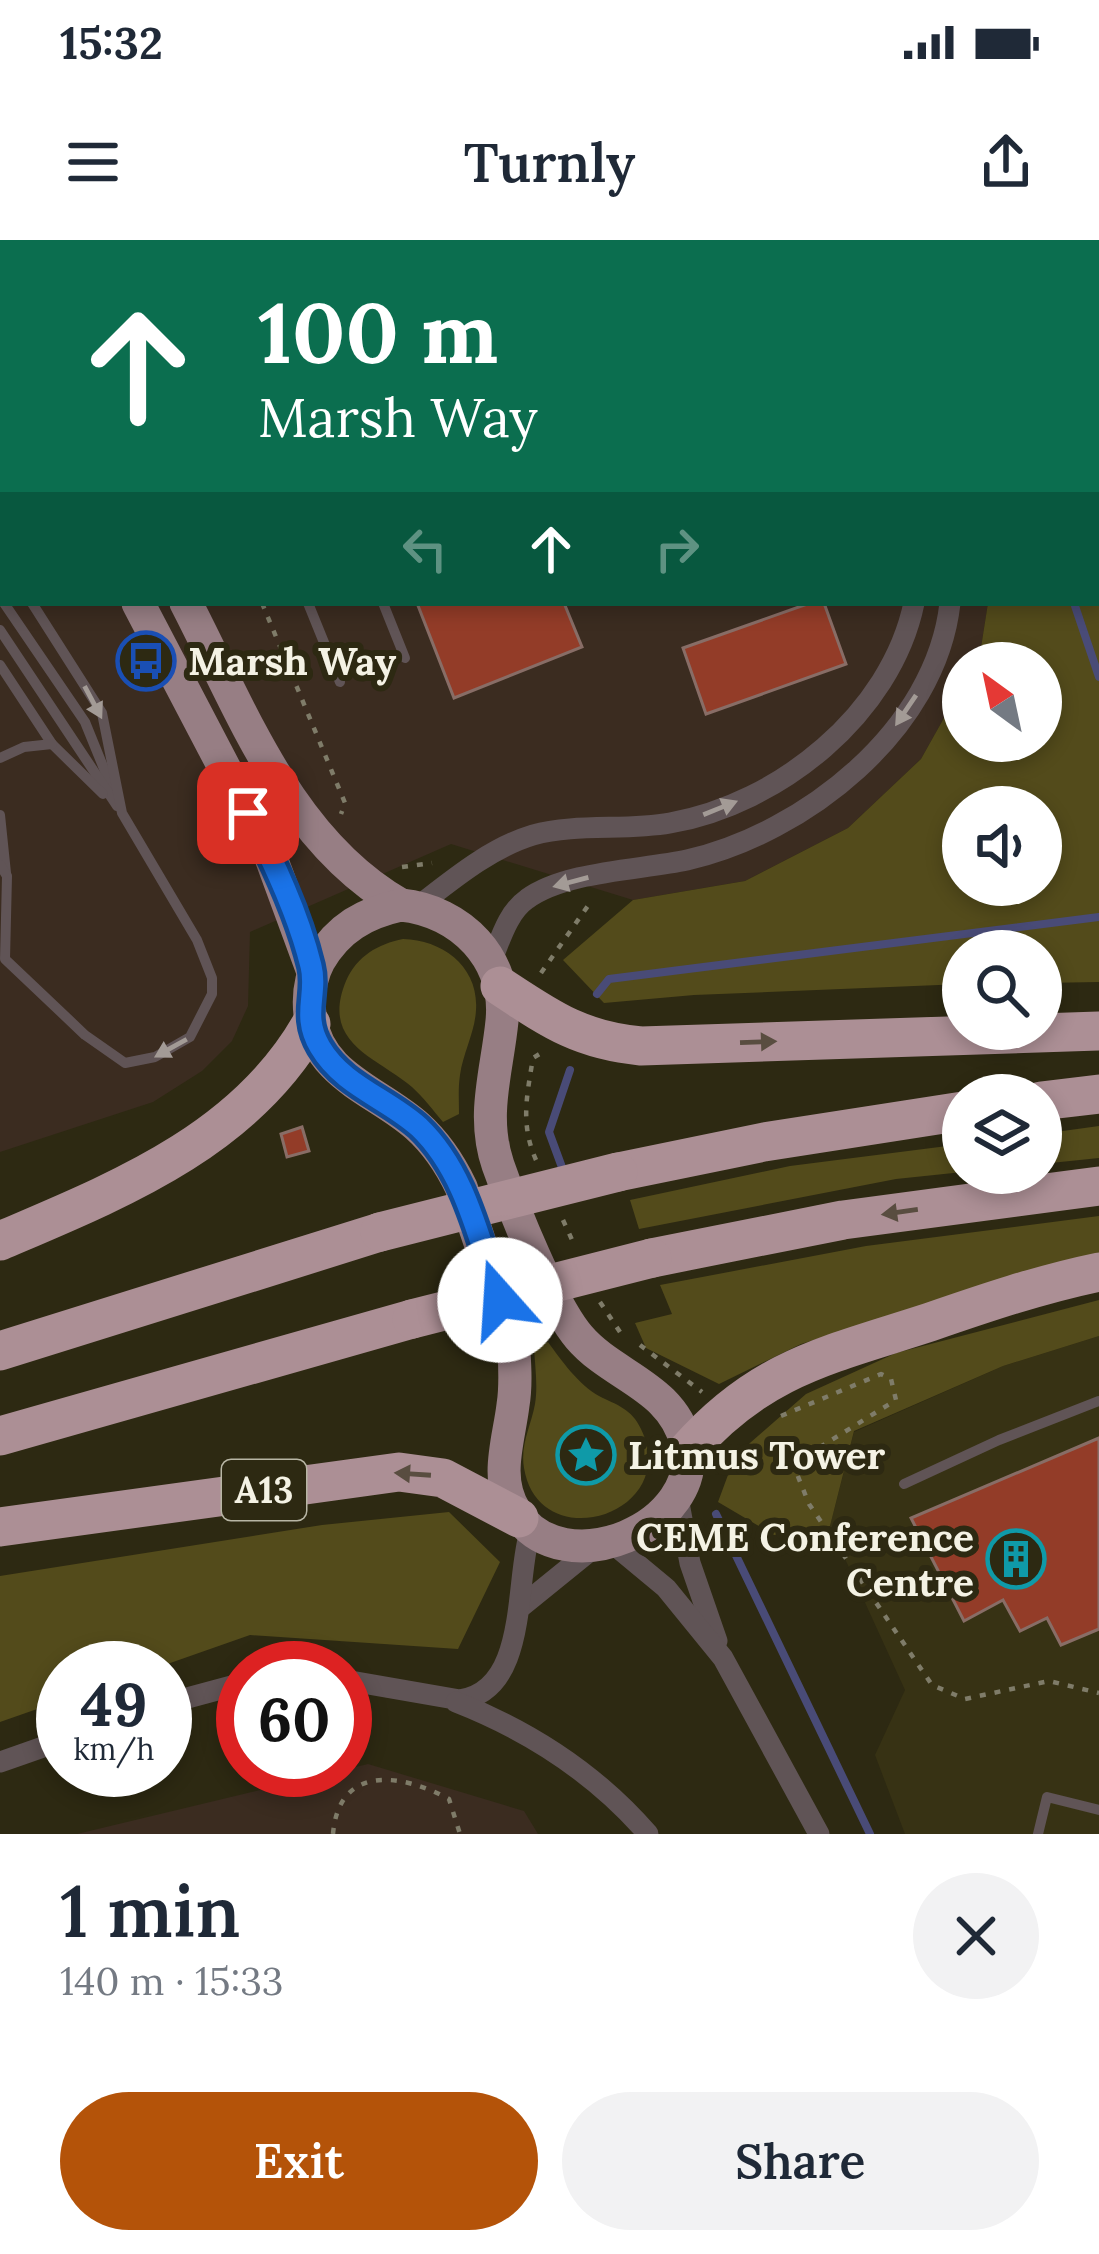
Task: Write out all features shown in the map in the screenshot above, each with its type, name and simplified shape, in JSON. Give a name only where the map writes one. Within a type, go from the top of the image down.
[{"type":"highway","points":[[496,974],[544,1018],[578,1034],[641,1046],[1099,1031]]},
{"type":"highway","points":[[0,1241],[126,1184],[206,1140],[255,1096],[297,1049],[311,1024]]},
{"type":"highway","points":[[1062,1098],[1099,1094]]},
{"type":"highway","points":[[0,1351],[380,1232],[618,1172],[764,1142],[942,1114]]},
{"type":"highway","points":[[0,1436],[412,1319],[652,1258],[843,1220],[1099,1186]]},
{"type":"highway","points":[[688,1450],[721,1413],[814,1358],[1099,1272]]},
{"type":"highway","name":"A13","points":[[0,1526],[399,1472],[443,1478],[525,1523]]},
{"type":"main road","points":[[141,606],[270,855],[313,972]]},
{"type":"main road","points":[[188,606],[289,800],[333,856],[370,887],[459,924],[496,974],[502,1018],[488,1099],[497,1163],[568,1322],[606,1363],[661,1399],[674,1415],[688,1450],[676,1492],[656,1520],[605,1545],[552,1541],[525,1523],[508,1498],[503,1463],[513,1408],[513,1339],[461,1186],[446,1159],[419,1128],[338,1070],[316,1042],[308,1001],[313,972],[328,945],[345,928],[376,910],[409,906]]},
{"type":"street","points":[[409,906],[480,862],[538,834],[671,823],[716,811],[788,776],[864,709],[896,659],[913,606]]},
{"type":"street","points":[[496,974],[515,910],[530,896],[555,886],[724,848],[796,814],[849,775],[897,724],[919,690],[934,660],[949,606]]},
{"type":"street","points":[[676,1492],[690,1563],[722,1658]]},
{"type":"street","points":[[450,1700],[477,1698],[495,1682],[522,1606],[525,1523]]},
{"type":"street","points":[[522,1606],[605,1545],[666,1588],[722,1658],[819,1834]]},
{"type":"street","points":[[372,1685],[450,1700],[487,1714],[561,1756],[623,1805],[648,1834]]},
{"type":"street","points":[[0,1762],[36,1749]]},
{"type":"lane","points":[[5,606],[85,722],[122,813]]},
{"type":"lane","points":[[34,606],[102,713],[122,813]]},
{"type":"lane","points":[[309,606],[340,682]]},
{"type":"lane","points":[[384,606],[405,658]]},
{"type":"lane","points":[[0,630],[122,813],[197,940],[212,978],[212,994],[190,1037],[155,1057],[125,1063],[85,1035],[2,955]]},
{"type":"lane","points":[[0,665],[52,743],[122,813]]},
{"type":"lane","points":[[0,758],[24,747],[52,743]]},
{"type":"lane","points":[[0,815],[0,976]]},
{"type":"lane","points":[[904,1484],[1099,1401]]},
{"type":"lane","points":[[1038,1834],[1047,1797],[1099,1810]]},
{"type":"path","points":[[263,606],[345,803],[334,821]]},
{"type":"path","points":[[387,861],[404,867],[440,860]]},
{"type":"path","points":[[542,979],[540,969],[594,898]]},
{"type":"path","points":[[771,1420],[881,1374],[891,1379],[896,1400],[804,1457],[797,1474],[809,1504],[932,1684],[965,1699],[1049,1681],[1099,1694]]},
{"type":"path","points":[[333,1834],[335,1812],[350,1792],[393,1777],[420,1783],[449,1799],[460,1834]]},
{"type":"shaded area","points":[[0,606],[988,606],[982,642],[942,642],[942,722],[921,759],[848,828],[745,881],[633,900],[451,844],[250,932],[248,1006],[232,1041],[202,1071],[153,1102],[0,1152]]},
{"type":"shaded area","points":[[988,606],[1099,606],[1099,982],[1062,983],[1062,930],[942,930],[942,985],[604,1003],[563,960],[633,900],[745,881],[848,828],[921,759],[942,722],[942,762],[1062,762],[1062,642],[982,642]]},
{"type":"shaded area","points":[[403,939],[432,944],[456,959],[475,995],[475,1018],[460,1075],[459,1114],[443,1122],[412,1087],[356,1046],[340,1020],[346,981],[356,965],[377,948]]},
{"type":"shaded area","points":[[1099,1126],[1099,1158],[1062,1162],[1062,1131]]},
{"type":"shaded area","points":[[942,1147],[942,1174],[639,1229],[630,1200],[790,1166]]},
{"type":"shaded area","points":[[1099,1216],[1099,1260],[1016,1277],[801,1344],[719,1384],[646,1348],[635,1323],[672,1314],[660,1285],[866,1246]]},
{"type":"shaded area","points":[[1099,1300],[1099,1336],[1003,1366],[854,1431],[830,1526],[774,1535],[718,1502],[735,1456],[806,1394],[896,1353]]},
{"type":"shaded area","points":[[1099,1336],[1099,1834],[905,1834],[875,1755],[905,1690],[830,1526],[854,1432],[1003,1366]]},
{"type":"shaded area","points":[[548,1342],[584,1385],[629,1412],[641,1429],[648,1459],[642,1484],[626,1503],[604,1514],[578,1518],[554,1512],[535,1496],[524,1468],[536,1397],[534,1348]]},
{"type":"shaded area","points":[[449,1512],[500,1562],[458,1649],[250,1635],[216,1641],[216,1647],[192,1655],[192,1641],[36,1641],[36,1709],[0,1722],[0,1576],[322,1525]]},
{"type":"shaded area","points":[[372,1765],[524,1811],[538,1834],[77,1834],[231,1797],[372,1797]]},
{"type":"building","points":[[418,606],[565,606],[582,647],[454,698]]},
{"type":"building","points":[[802,606],[825,606],[846,664],[706,714],[683,648]]},
{"type":"building","points":[[302,1127],[309,1151],[287,1157],[281,1134]]},
{"type":"building","name":"CEME Conference Centre","points":[[1099,1438],[1099,1629],[1061,1645],[1047,1618],[1020,1631],[1003,1600],[964,1621],[911,1518]]},
{"type":"waterway","points":[[1075,606],[1099,677]]},
{"type":"waterway","points":[[597,994],[609,979],[1099,917]]},
{"type":"waterway","points":[[563,1170],[549,1132],[570,1070]]},
{"type":"waterway","points":[[716,1514],[870,1834]]},
{"type":"place","name":"Marsh Way","points":[[146,661]]},
{"type":"place","name":"Litmus Tower","points":[[586,1455]]},
{"type":"place","name":"CEME Conference Centre","points":[[1016,1559]]},
{"type":"route","points":[[248,813],[276,868],[313,972],[308,1001],[316,1042],[348,1079],[419,1128],[454,1171],[500,1300]]}]
